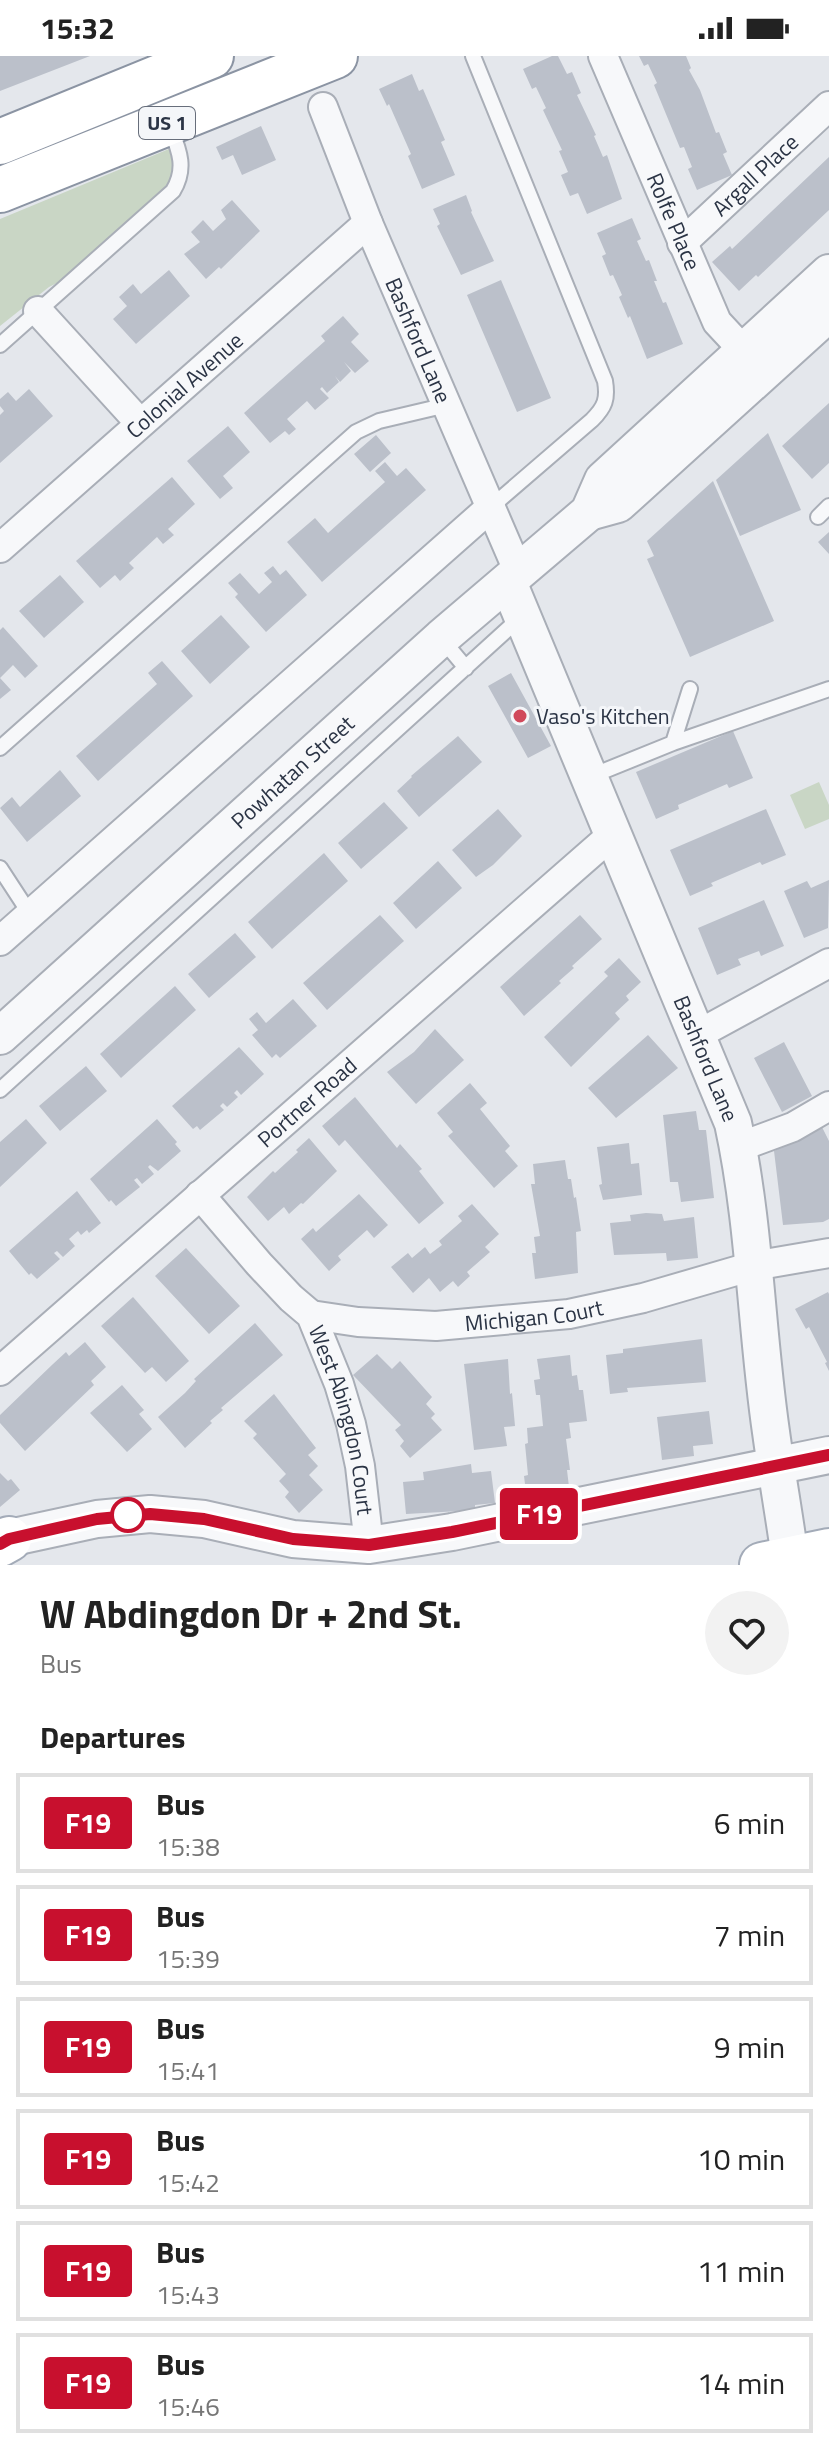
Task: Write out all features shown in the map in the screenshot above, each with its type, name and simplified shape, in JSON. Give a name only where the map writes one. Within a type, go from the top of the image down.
[{"type":"highway","name":"US 1","points":[[0,142],[211,56]]},
{"type":"highway","name":"US 1","points":[[0,190],[335,56]]},
{"type":"street","name":"Rolfe Place","points":[[603,56],[717,322],[754,362]]},
{"type":"street","name":"Argall Place","points":[[682,243],[829,106]]},
{"type":"street","name":"Bashford Lane","points":[[323,107],[368,223],[491,507],[522,616],[733,1123],[743,1168],[771,1432],[793,1560]]},
{"type":"street","name":"Colonial Avenue","points":[[0,548],[368,223]]},
{"type":"street","name":"Powhatan Street","points":[[0,1036],[441,638],[589,512],[603,480],[754,362],[825,301]]},
{"type":"street","points":[[38,311],[140,423]]},
{"type":"street","points":[[0,941],[491,507]]},
{"type":"street","name":"Portner Road","points":[[0,1371],[613,834]]},
{"type":"street","points":[[697,1035],[829,963]]},
{"type":"street","points":[[739,1147],[793,1127],[829,1106]]},
{"type":"street","name":"West Abingdon Court","points":[[200,1195],[259,1264],[311,1315],[339,1384],[351,1424],[360,1466],[369,1545]]},
{"type":"street","name":"Michigan Court","points":[[311,1315],[358,1322],[436,1326],[569,1314],[643,1298],[753,1266],[829,1253]]},
{"type":"street","points":[[3,1541],[97,1519],[150,1514],[204,1519],[293,1539],[369,1545],[452,1532],[829,1455]]},
{"type":"lane","points":[[473,56],[608,395],[604,408],[592,420],[491,507]]},
{"type":"lane","points":[[0,345],[173,191],[182,177],[181,156],[169,123]]},
{"type":"lane","points":[[0,748],[356,432],[379,421],[447,405]]},
{"type":"lane","name":"Powhatan Street","points":[[0,1090],[522,616]]},
{"type":"lane","points":[[441,638],[466,668]]},
{"type":"lane","points":[[673,743],[690,689]]},
{"type":"lane","points":[[589,777],[673,743],[829,689]]},
{"type":"lane","points":[[0,868],[30,914]]},
{"type":"green space","points":[[169,149],[173,164],[171,180],[153,204],[65,279],[49,287],[0,326],[0,219]]},
{"type":"green space","points":[[819,782],[829,805],[829,819],[805,829],[790,795]]},
{"type":"building","points":[[0,56],[90,56],[0,91]]},
{"type":"building","points":[[558,56],[567,74],[572,72],[581,93],[577,95],[603,157],[607,155],[622,199],[587,214],[578,193],[570,196],[561,175],[568,172],[559,151],[562,150],[536,87],[532,89],[523,69]]},
{"type":"building","points":[[639,56],[686,56],[689,70],[727,152],[723,154],[732,175],[697,190],[688,169],[692,167],[684,147],[680,148],[654,85],[657,83],[648,64],[644,66]]},
{"type":"building","points":[[412,74],[419,91],[423,89],[445,140],[441,142],[455,175],[422,189],[408,156],[411,154],[379,89]]},
{"type":"building","points":[[261,126],[276,160],[242,175],[233,155],[222,160],[216,147]]},
{"type":"building","points":[[829,157],[829,210],[739,291],[712,262],[730,246],[732,249]]},
{"type":"building","points":[[466,195],[494,261],[461,275],[437,226],[440,224],[433,209]]},
{"type":"building","points":[[232,200],[260,231],[221,269],[219,267],[206,279],[184,254],[200,242],[191,232],[203,220],[213,231],[226,219],[221,210]]},
{"type":"building","points":[[632,218],[641,239],[637,241],[646,261],[649,260],[657,281],[654,281],[683,344],[647,359],[619,297],[622,295],[602,256],[606,254],[597,233]]},
{"type":"building","points":[[169,270],[190,296],[136,344],[113,319],[127,306],[119,297],[133,284],[141,294]]},
{"type":"building","points":[[501,280],[551,398],[517,412],[467,295]]},
{"type":"building","points":[[343,316],[359,334],[351,342],[369,361],[355,373],[344,362],[351,371],[340,382],[335,376],[339,382],[327,393],[322,387],[320,389],[329,398],[315,410],[307,401],[287,419],[296,429],[289,435],[285,431],[270,443],[244,413],[325,341],[321,336]]},
{"type":"building","points":[[29,389],[53,416],[0,463],[0,415],[4,411],[0,399],[8,392],[16,401]]},
{"type":"building","points":[[829,403],[829,463],[812,479],[782,446]]},
{"type":"building","points":[[228,426],[250,452],[223,476],[233,488],[220,499],[187,461]]},
{"type":"building","points":[[768,433],[801,510],[740,536],[716,480]]},
{"type":"building","points":[[376,435],[391,453],[370,472],[354,454]]},
{"type":"building","points":[[385,462],[397,476],[406,468],[426,490],[322,582],[287,542],[315,518],[328,533],[385,482],[375,471]]},
{"type":"building","points":[[172,477],[195,504],[168,529],[174,535],[163,544],[157,537],[129,563],[134,568],[120,581],[115,575],[100,588],[76,561]]},
{"type":"building","points":[[713,481],[774,621],[690,657],[647,559],[654,556],[647,541]]},
{"type":"building","points":[[829,532],[829,554],[818,542]]},
{"type":"building","points":[[273,566],[280,575],[286,570],[307,595],[266,632],[235,597],[238,594],[228,583],[240,573],[259,594],[272,582],[264,573]]},
{"type":"building","points":[[60,575],[84,602],[44,638],[19,611]]},
{"type":"building","points":[[221,615],[250,647],[210,684],[181,651]]},
{"type":"building","points":[[3,627],[38,666],[25,678],[13,665],[0,678],[0,630]]},
{"type":"building","points":[[162,661],[193,696],[98,781],[76,756],[157,684],[148,673]]},
{"type":"building","points":[[511,673],[551,746],[528,758],[488,686]]},
{"type":"building","points":[[0,678],[11,690],[0,699]]},
{"type":"building","points":[[733,731],[753,778],[729,788],[727,784],[678,805],[679,809],[656,819],[636,772]]},
{"type":"building","points":[[458,736],[482,762],[419,817],[397,791]]},
{"type":"building","points":[[60,770],[81,796],[27,842],[0,808],[12,797],[20,807]]},
{"type":"building","points":[[384,802],[408,828],[361,869],[338,843]]},
{"type":"building","points":[[498,809],[522,836],[476,877],[452,850]]},
{"type":"building","points":[[766,809],[786,855],[762,865],[760,862],[711,883],[713,886],[690,896],[670,850]]},
{"type":"building","points":[[324,853],[348,881],[272,949],[248,922]]},
{"type":"building","points":[[438,861],[462,888],[416,929],[393,903]]},
{"type":"building","points":[[829,880],[828,928],[804,938],[784,891],[807,881],[811,888]]},
{"type":"building","points":[[764,900],[784,946],[761,956],[759,951],[738,959],[741,965],[717,975],[698,928]]},
{"type":"building","points":[[380,915],[404,941],[327,1010],[303,983]]},
{"type":"building","points":[[580,915],[602,939],[572,966],[574,968],[559,981],[561,983],[524,1016],[500,987]]},
{"type":"building","points":[[235,933],[256,957],[209,998],[188,974]]},
{"type":"building","points":[[619,958],[641,982],[626,996],[629,1000],[615,1013],[620,1019],[571,1067],[544,1037],[608,976],[604,972]]},
{"type":"building","points":[[175,986],[196,1010],[121,1078],[100,1054]]},
{"type":"building","points":[[293,999],[317,1026],[280,1058],[276,1054],[272,1058],[252,1035],[258,1030],[249,1019],[257,1012],[266,1023]]},
{"type":"building","points":[[435,1029],[464,1060],[416,1104],[387,1072],[414,1052]]},
{"type":"building","points":[[648,1035],[678,1068],[616,1118],[588,1088]]},
{"type":"building","points":[[784,1042],[812,1096],[782,1112],[754,1058]]},
{"type":"building","points":[[239,1047],[264,1074],[241,1095],[237,1090],[234,1093],[238,1097],[227,1107],[223,1103],[220,1106],[224,1110],[200,1130],[197,1126],[193,1129],[172,1106]]},
{"type":"building","points":[[86,1066],[107,1091],[60,1131],[39,1106]]},
{"type":"building","points":[[470,1083],[487,1103],[480,1109],[510,1146],[505,1151],[518,1166],[494,1188],[448,1136],[453,1132],[437,1113]]},
{"type":"building","points":[[355,1097],[397,1148],[400,1144],[422,1169],[419,1171],[444,1203],[419,1224],[345,1140],[339,1146],[322,1126]]},
{"type":"building","points":[[696,1111],[699,1130],[706,1130],[714,1198],[681,1202],[678,1182],[670,1182],[663,1115]]},
{"type":"building","points":[[26,1119],[47,1143],[0,1187],[0,1142]]},
{"type":"building","points":[[157,1119],[181,1151],[158,1171],[150,1165],[148,1167],[154,1174],[142,1184],[137,1178],[134,1180],[140,1187],[116,1206],[90,1179]]},
{"type":"building","points":[[822,1127],[829,1141],[829,1219],[783,1225],[774,1151]]},
{"type":"building","points":[[309,1138],[337,1171],[303,1204],[289,1214],[284,1207],[268,1221],[247,1197],[298,1152],[296,1150]]},
{"type":"building","points":[[629,1143],[631,1164],[639,1163],[642,1195],[603,1200],[597,1147]]},
{"type":"building","points":[[565,1160],[568,1179],[571,1179],[576,1197],[581,1231],[576,1232],[578,1273],[535,1279],[532,1253],[536,1253],[534,1237],[540,1236],[531,1184],[535,1184],[533,1164]]},
{"type":"building","points":[[77,1191],[101,1223],[89,1233],[87,1230],[81,1235],[78,1231],[69,1239],[75,1246],[63,1257],[57,1251],[54,1253],[60,1259],[37,1279],[31,1273],[29,1275],[9,1251]]},
{"type":"building","points":[[359,1194],[388,1225],[374,1238],[367,1230],[338,1256],[341,1260],[329,1271],[301,1239],[313,1228],[316,1232]]},
{"type":"building","points":[[472,1204],[499,1234],[485,1247],[490,1252],[467,1272],[470,1276],[458,1287],[453,1281],[440,1292],[429,1278],[413,1293],[391,1267],[408,1253],[412,1258],[425,1247],[430,1254],[442,1245],[439,1241],[462,1221],[458,1216]]},
{"type":"building","points":[[662,1214],[664,1221],[694,1217],[698,1258],[667,1261],[666,1253],[614,1255],[610,1223],[631,1221],[630,1215]]},
{"type":"building","points":[[186,1248],[240,1306],[209,1334],[155,1276]]},
{"type":"building","points":[[828,1292],[829,1371],[809,1327],[806,1329],[795,1309]]},
{"type":"building","points":[[133,1297],[189,1361],[166,1382],[152,1367],[145,1373],[101,1326]]},
{"type":"building","points":[[255,1323],[283,1355],[221,1408],[223,1410],[210,1421],[212,1423],[185,1448],[158,1417]]},
{"type":"building","points":[[702,1339],[706,1382],[627,1388],[628,1392],[610,1394],[606,1355],[623,1353],[623,1349]]},
{"type":"building","points":[[85,1342],[106,1367],[91,1381],[94,1385],[25,1451],[0,1423],[0,1415],[66,1352],[69,1356]]},
{"type":"building","points":[[377,1354],[392,1369],[400,1361],[432,1397],[426,1404],[435,1414],[431,1418],[442,1430],[410,1458],[400,1446],[404,1441],[395,1430],[401,1425],[353,1375]]},
{"type":"building","points":[[570,1355],[572,1376],[577,1375],[579,1390],[583,1390],[587,1421],[569,1423],[571,1438],[566,1439],[569,1487],[526,1492],[527,1428],[543,1426],[540,1395],[536,1395],[534,1380],[540,1379],[537,1359]]},
{"type":"building","points":[[508,1359],[515,1426],[504,1427],[507,1446],[474,1450],[464,1364]]},
{"type":"building","points":[[122,1385],[144,1410],[139,1414],[152,1429],[127,1452],[90,1413]]},
{"type":"building","points":[[274,1394],[316,1448],[308,1455],[318,1466],[309,1475],[323,1490],[299,1513],[285,1497],[289,1492],[279,1481],[286,1474],[253,1438],[257,1434],[244,1421]]},
{"type":"building","points":[[709,1411],[713,1444],[693,1446],[694,1456],[662,1460],[657,1417]]},
{"type":"building","points":[[471,1464],[472,1473],[491,1471],[495,1503],[475,1505],[475,1508],[460,1511],[406,1514],[403,1482],[424,1480],[423,1472]]},
{"type":"building","points":[[0,1473],[8,1481],[11,1479],[20,1490],[0,1507]]},
{"type":"bus line","name":"F19","points":[[0,1544],[9,1539],[97,1519],[122,1515],[177,1514],[293,1539],[369,1545],[417,1539],[829,1455]]},
{"type":"place","name":"Vaso's Kitchen","points":[[520,716]]}]
